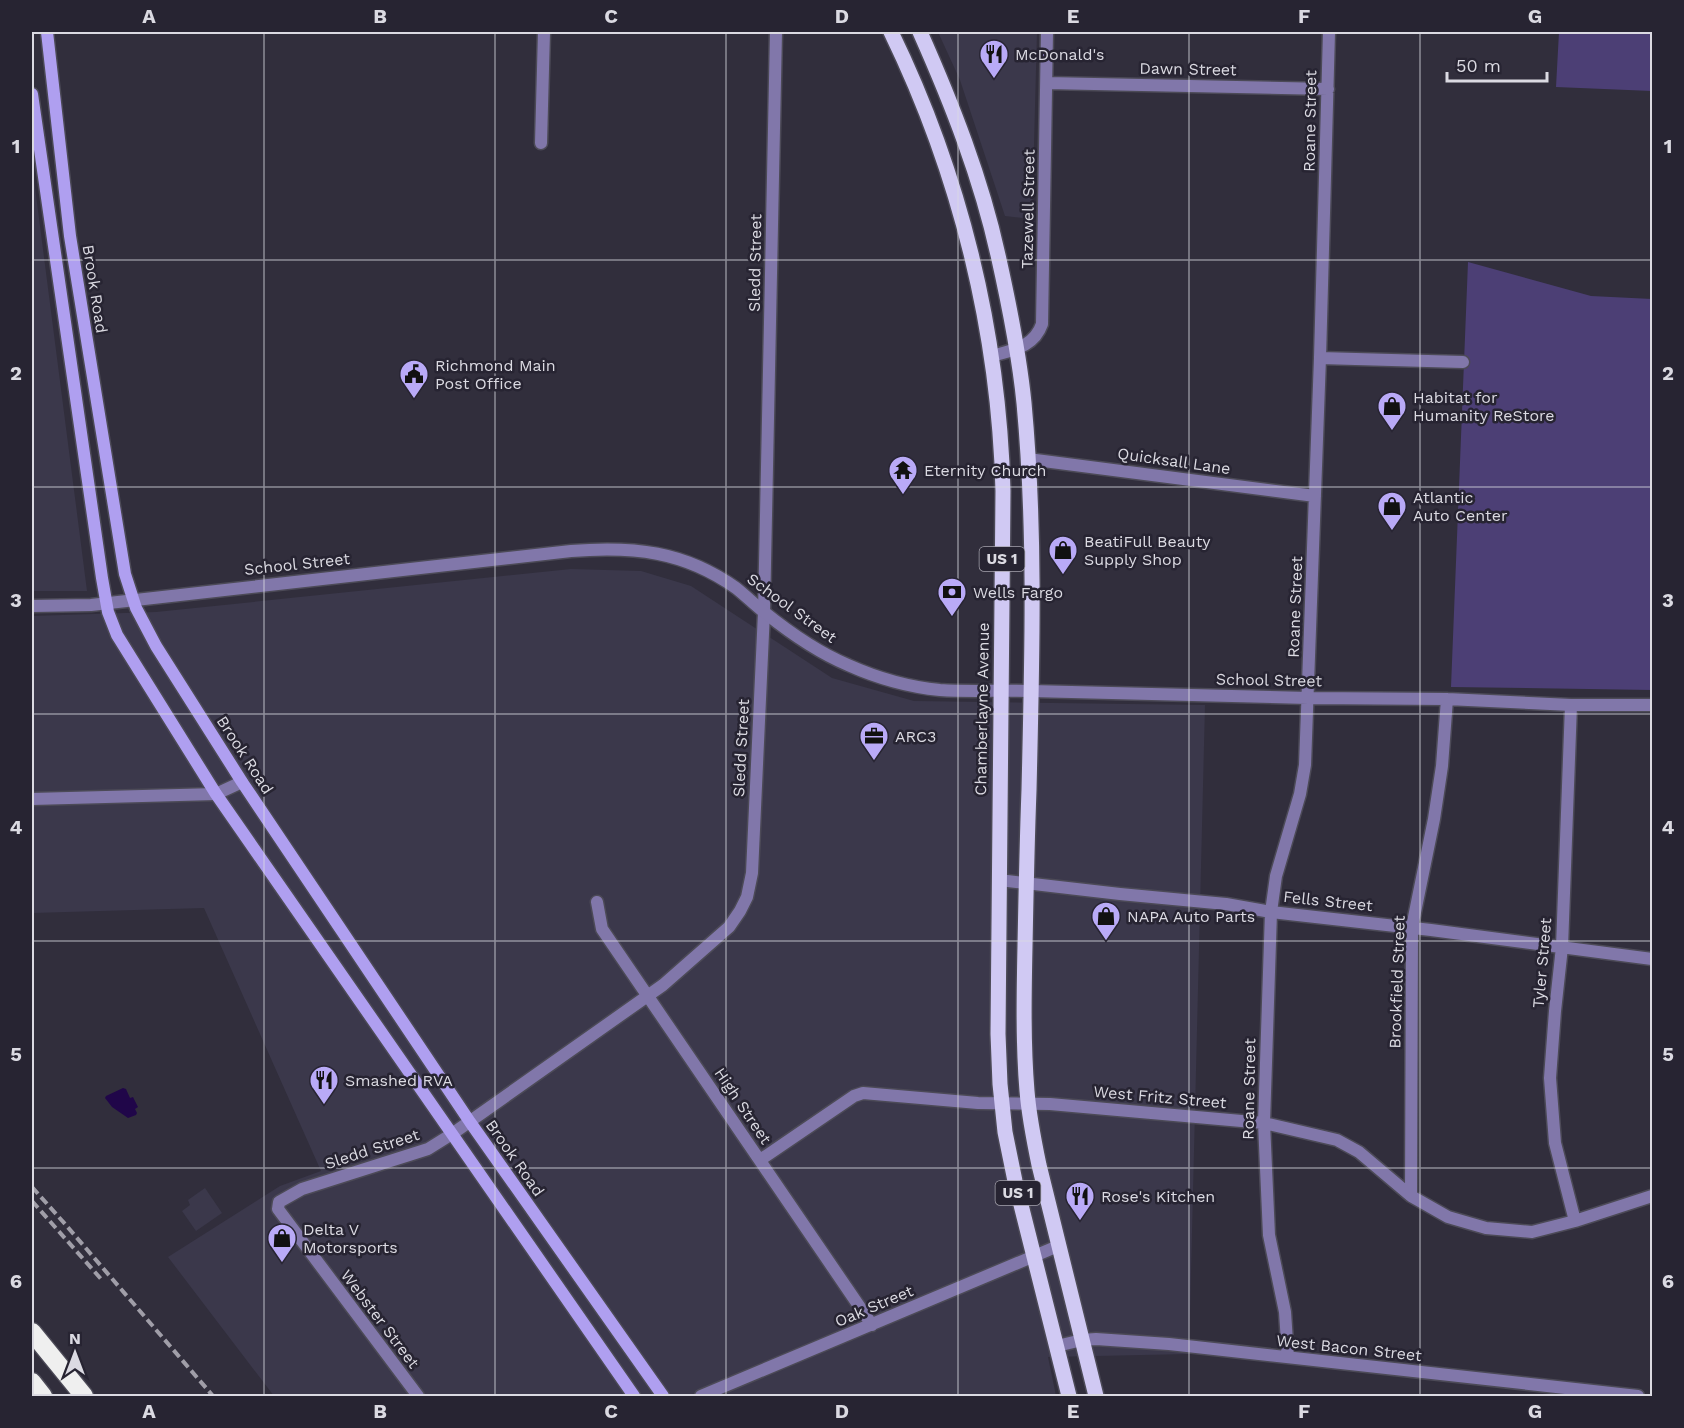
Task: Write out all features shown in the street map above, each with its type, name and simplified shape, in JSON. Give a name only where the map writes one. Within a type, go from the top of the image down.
[{"type":"highway","points":[[32,1332],[84,1396]]},
{"type":"highway","points":[[32,1382],[43,1396]]},
{"type":"main road","name":"Brook Road","points":[[47,32],[75,268],[125,574],[133,599],[156,646],[242,782],[470,1122],[663,1396]]},
{"type":"main road","name":"Chamberlayne Avenue","points":[[891,32],[930,121],[950,178],[975,274],[992,356],[1003,491],[998,1034],[1001,1103],[1013,1172],[1069,1396]]},
{"type":"main road","name":"US 1","points":[[920,32],[957,121],[977,179],[998,252],[1017,349],[1028,459],[1032,560],[1024,1016],[1028,1103],[1039,1165],[1096,1396]]},
{"type":"main road","name":"Brook Road","points":[[32,94],[106,603],[123,645],[216,794],[634,1396]]},
{"type":"street","points":[[541,142],[544,32]]},
{"type":"street","name":"Sledd Street","points":[[279,1202],[302,1189],[428,1149],[452,1134],[663,985],[729,927],[741,911],[747,897],[752,873],[764,612],[776,32]]},
{"type":"street","name":"Tazewell Street","points":[[992,356],[1028,344],[1042,324],[1047,32]]},
{"type":"street","name":"Roane Street","points":[[1288,1357],[1285,1312],[1269,1235],[1264,1124],[1271,912],[1276,876],[1300,794],[1305,765],[1329,32]]},
{"type":"street","name":"Dawn Street","points":[[1047,83],[1328,89]]},
{"type":"street","points":[[1320,358],[1463,362]]},
{"type":"street","name":"Quicksall Lane","points":[[1028,459],[1315,496]]},
{"type":"street","name":"School Street","points":[[32,606],[106,603],[571,551],[626,549],[665,555],[707,571],[732,586],[799,638],[866,673],[907,685],[939,690],[1653,705]]},
{"type":"street","name":"Brookfield Street","points":[[1411,1196],[1412,927],[1434,819],[1442,766],[1447,699]]},
{"type":"street","name":"Tyler Street","points":[[1571,705],[1562,947],[1550,1078],[1555,1143],[1575,1221]]},
{"type":"street","points":[[32,799],[216,794],[242,782]]},
{"type":"street","name":"Fells Street","points":[[999,880],[1226,904],[1271,912],[1412,927],[1653,959]]},
{"type":"street","name":"High Street","points":[[597,902],[602,929],[872,1325]]},
{"type":"street","name":"West Fritz Street","points":[[760,1160],[858,1094],[876,1094],[978,1103],[1028,1103],[1264,1124],[1337,1140],[1359,1152],[1411,1196],[1448,1217],[1486,1228],[1533,1232],[1653,1196]]},
{"type":"street","name":"Webster Street","points":[[279,1202],[278,1209],[418,1396]]},
{"type":"street","name":"Oak Street","points":[[701,1396],[1058,1246]]},
{"type":"street","name":"West Bacon Street","points":[[1057,1346],[1096,1339],[1147,1342],[1638,1396]]},
{"type":"shaded area","points":[[938,32],[1037,32],[1032,219],[1005,216],[960,80]]},
{"type":"shaded area","points":[[1559,32],[1652,32],[1652,91],[1556,87]]},
{"type":"shaded area","points":[[32,164],[87,591],[32,591]]},
{"type":"shaded area","points":[[1468,262],[1591,296],[1652,299],[1652,690],[1451,687]]},
{"type":"shaded area","points":[[571,569],[641,571],[691,586],[832,678],[914,701],[1205,705],[1189,1354],[1048,1357],[1056,1396],[274,1396],[168,1257],[280,1186],[321,1171],[204,908],[32,913],[32,616],[156,612]]},
{"type":"shaded area","points":[[123,1088],[126,1089],[130,1098],[133,1097],[138,1107],[135,1109],[136,1115],[128,1118],[112,1107],[105,1098]]},
{"type":"shaded area","points":[[205,1188],[222,1213],[196,1231],[182,1211],[190,1205],[188,1200]]},
{"type":"railway","points":[[32,1187],[213,1396]]},
{"type":"railway","points":[[32,1201],[101,1279]]},
{"type":"place","name":"McDonald's","points":[[994,80]]},
{"type":"place","name":"Richmond Main Post Office","points":[[414,400]]},
{"type":"place","name":"Habitat for Humanity ReStore","points":[[1392,432]]},
{"type":"place","name":"Eternity Church","points":[[903,496]]},
{"type":"place","name":"Atlantic Auto Center","points":[[1392,532]]},
{"type":"place","name":"BeatiFull Beauty Supply Shop","points":[[1063,576]]},
{"type":"place","name":"Wells Fargo","points":[[952,618]]},
{"type":"place","name":"ARC3","points":[[874,762]]},
{"type":"place","name":"NAPA Auto Parts","points":[[1106,942]]},
{"type":"place","name":"Smashed RVA","points":[[324,1106]]},
{"type":"place","name":"Rose's Kitchen","points":[[1080,1222]]},
{"type":"place","name":"Delta V Motorsports","points":[[282,1264]]}]
